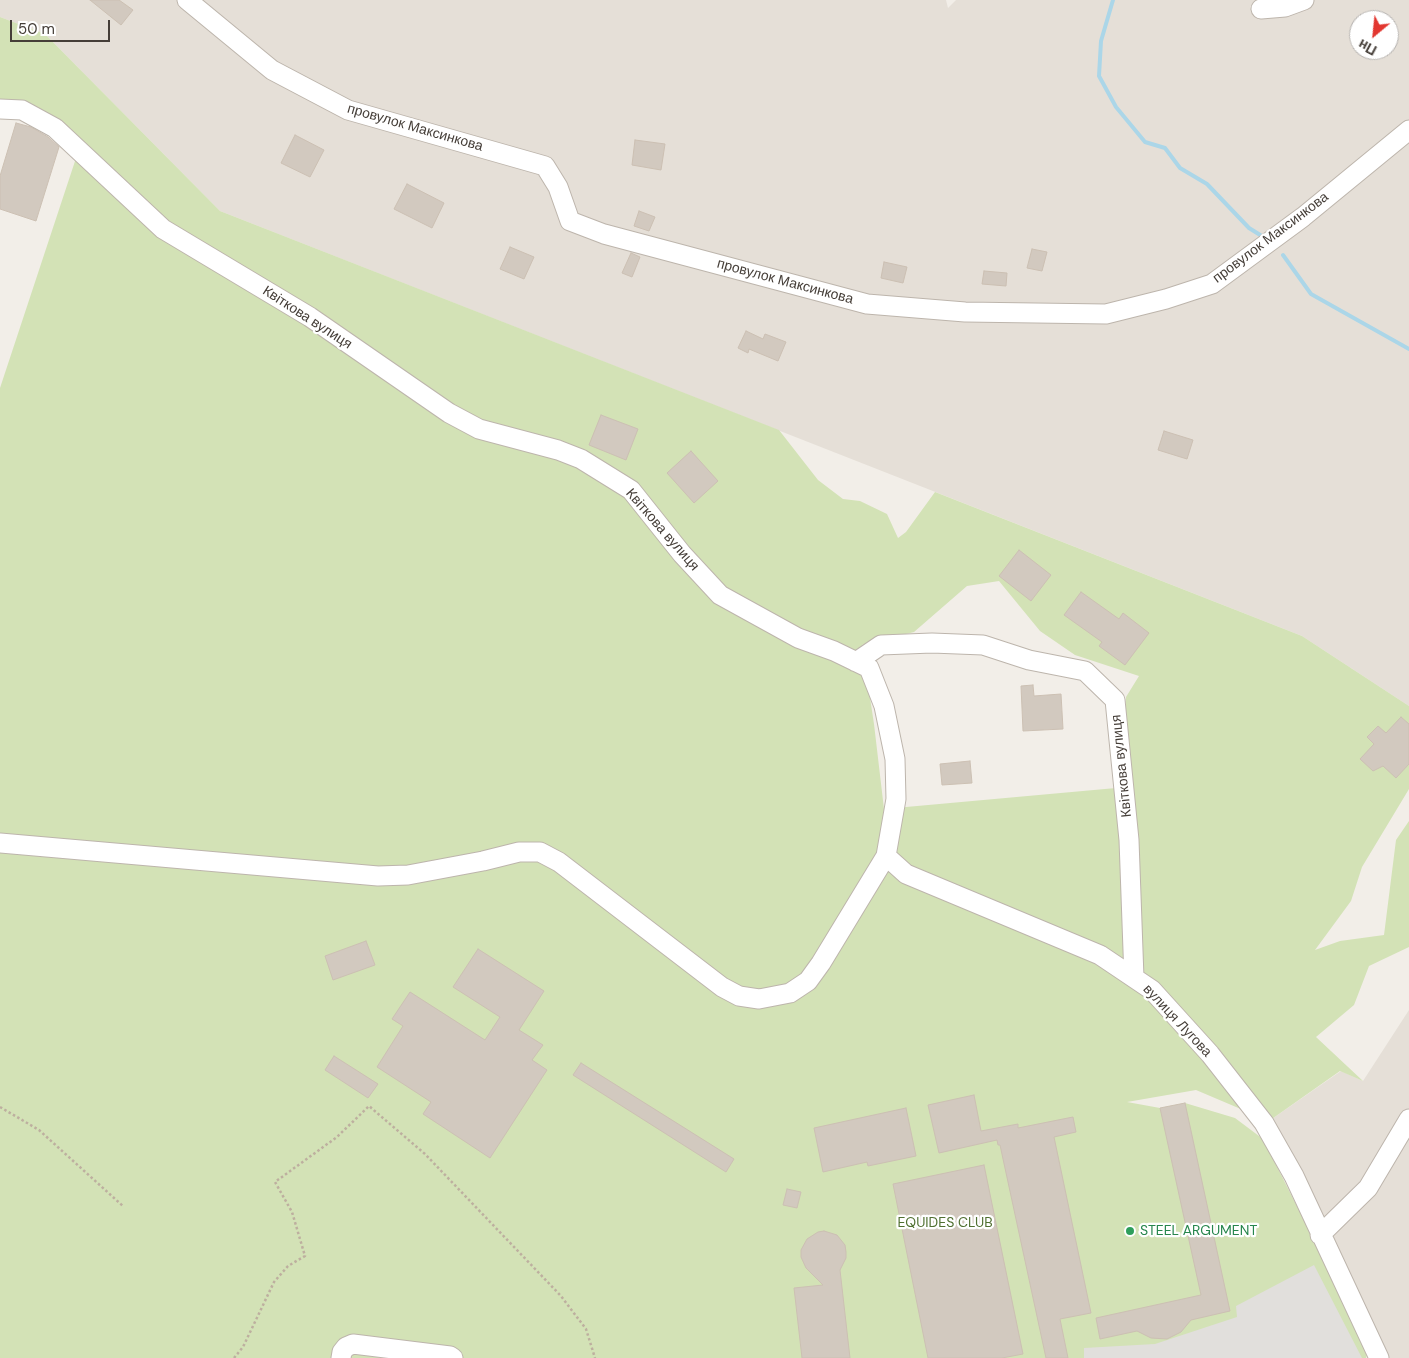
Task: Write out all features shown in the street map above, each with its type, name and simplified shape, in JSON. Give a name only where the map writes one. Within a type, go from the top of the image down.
[{"type":"street","name":"провулок Максинкова","points":[[187,0],[272,70],[348,110],[545,166],[558,187],[570,221],[604,234],[868,304],[965,312],[1106,314],[1166,299],[1212,284],[1302,217],[1409,130]]},
{"type":"street","points":[[1261,9],[1285,7],[1304,0]]},
{"type":"street","name":"Квіткова вулиця","points":[[0,109],[22,110],[55,128],[163,229],[310,317],[449,413],[479,429],[558,450],[580,459],[631,490],[682,554],[720,595],[798,638],[856,662],[881,646],[932,643],[983,645],[1029,660],[1085,672],[1115,700],[1129,840],[1134,978]]},
{"type":"street","points":[[0,843],[378,876],[416,874],[520,852],[540,852],[558,862],[722,987],[739,996],[759,999],[790,993],[808,981],[821,963],[886,856],[896,799],[895,759],[884,706],[869,668],[856,662]]},
{"type":"street","name":"вулиця Лугова","points":[[886,856],[906,874],[1100,955],[1152,990],[1210,1054],[1264,1124],[1294,1176],[1379,1358]]},
{"type":"street","points":[[1320,1234],[1368,1188],[1409,1120]]},
{"type":"street","points":[[341,1358],[342,1352],[346,1347],[353,1344],[450,1356],[453,1358]]},
{"type":"path","points":[[234,1358],[243,1347],[274,1282],[288,1266],[305,1256],[292,1212],[275,1182],[337,1137],[369,1106],[425,1154],[561,1296],[586,1329],[595,1358]]},
{"type":"path","points":[[0,1107],[39,1130],[124,1206]]},
{"type":"shaded area","points":[[0,0],[946,0],[948,8],[956,0],[1409,0],[1409,706],[1302,636],[220,211],[45,34],[0,17]]},
{"type":"shaded area","points":[[1409,1010],[1409,1358],[1385,1358],[1269,1121],[1341,1071],[1363,1081]]},
{"type":"shaded area","points":[[1314,1265],[1362,1358],[1084,1358],[1084,1348],[1155,1344],[1237,1317],[1236,1306]]},
{"type":"green space","name":"EQUIDES CLUB","points":[[0,17],[45,34],[220,211],[779,430],[818,480],[843,499],[860,501],[887,514],[898,538],[906,532],[935,492],[1302,636],[1409,706],[1409,789],[1362,867],[1351,901],[1315,950],[1340,941],[1384,935],[1396,840],[1409,821],[1409,947],[1369,966],[1354,1005],[1316,1037],[1363,1081],[1340,1071],[1269,1121],[1196,1090],[1127,1102],[1160,1108],[1185,1103],[1235,1118],[1263,1139],[1322,1256],[1367,1354],[1366,1358],[0,1358],[0,388],[81,143],[51,115],[28,102],[0,101]],"holes":[[[999,581],[1040,631],[1075,655],[1139,676],[1126,697],[1123,745],[1127,787],[884,809],[862,645],[914,632],[967,586]]]},
{"type":"building","points":[[90,0],[119,0],[133,10],[121,25]]},
{"type":"building","points":[[16,123],[31,127],[48,137],[59,147],[36,221],[0,209],[0,176]]},
{"type":"building","points":[[295,135],[324,150],[310,177],[281,163]]},
{"type":"building","points":[[635,140],[665,144],[661,170],[632,165]]},
{"type":"building","points":[[407,184],[444,203],[432,228],[394,209]]},
{"type":"building","points":[[639,211],[655,217],[649,231],[634,226]]},
{"type":"building","points":[[510,247],[534,257],[524,279],[500,269]]},
{"type":"building","points":[[1032,249],[1047,252],[1042,271],[1027,268]]},
{"type":"building","points":[[631,253],[640,257],[632,277],[622,273]]},
{"type":"building","points":[[884,262],[907,267],[903,283],[881,278]]},
{"type":"building","points":[[984,271],[1007,273],[1006,286],[982,284]]},
{"type":"building","points":[[746,331],[763,339],[765,334],[786,342],[778,361],[749,349],[748,353],[738,348]]},
{"type":"building","points":[[601,415],[638,429],[626,460],[589,445]]},
{"type":"building","points":[[1164,431],[1193,440],[1187,459],[1158,450]]},
{"type":"building","points":[[691,451],[718,481],[694,503],[667,473]]},
{"type":"building","points":[[1019,550],[1051,575],[1031,601],[999,576]]},
{"type":"building","points":[[1081,592],[1119,619],[1123,613],[1149,633],[1125,665],[1099,646],[1102,642],[1064,615]]},
{"type":"building","points":[[1033,685],[1034,696],[1061,694],[1063,729],[1023,731],[1021,686]]},
{"type":"building","points":[[1401,717],[1409,724],[1409,764],[1396,778],[1383,766],[1373,771],[1360,759],[1374,744],[1367,737],[1378,726],[1386,733]]},
{"type":"building","points":[[970,761],[972,783],[942,785],[940,764]]},
{"type":"building","points":[[366,941],[375,965],[333,980],[325,956]]},
{"type":"building","points":[[478,949],[544,991],[519,1030],[543,1045],[532,1060],[547,1070],[490,1158],[423,1114],[431,1102],[377,1067],[403,1026],[392,1019],[410,992],[485,1040],[500,1017],[453,987]]},
{"type":"building","points":[[334,1056],[378,1084],[368,1098],[325,1070]]},
{"type":"building","points":[[581,1063],[734,1159],[726,1172],[573,1075]]},
{"type":"building","points":[[974,1095],[981,1131],[1018,1124],[1018,1128],[1073,1117],[1076,1132],[1054,1137],[1091,1313],[1060,1319],[1068,1358],[1046,1358],[1000,1145],[998,1145],[997,1140],[939,1153],[928,1105]]},
{"type":"building","points":[[1185,1103],[1230,1311],[1191,1320],[1181,1332],[1167,1339],[1151,1338],[1137,1331],[1100,1339],[1096,1318],[1201,1295],[1160,1108]]},
{"type":"building","points":[[906,1108],[916,1156],[868,1166],[867,1162],[823,1172],[814,1128]]},
{"type":"building","points":[[984,1165],[1023,1354],[1002,1358],[928,1358],[893,1184]]},
{"type":"building","points":[[787,1189],[801,1192],[797,1208],[783,1205]]},
{"type":"building","points":[[824,1231],[837,1235],[845,1245],[846,1258],[840,1270],[850,1358],[802,1358],[794,1288],[823,1285],[806,1268],[801,1257],[801,1250],[807,1239],[818,1232]]},
{"type":"waterway","points":[[1113,0],[1101,41],[1099,76],[1116,107],[1145,142],[1165,148],[1180,168],[1207,184],[1249,228],[1265,238]]},
{"type":"waterway","points":[[1283,255],[1311,294],[1409,349]]},
{"type":"place","name":"STEEL ARGUMENT","points":[[1130,1231]]}]
